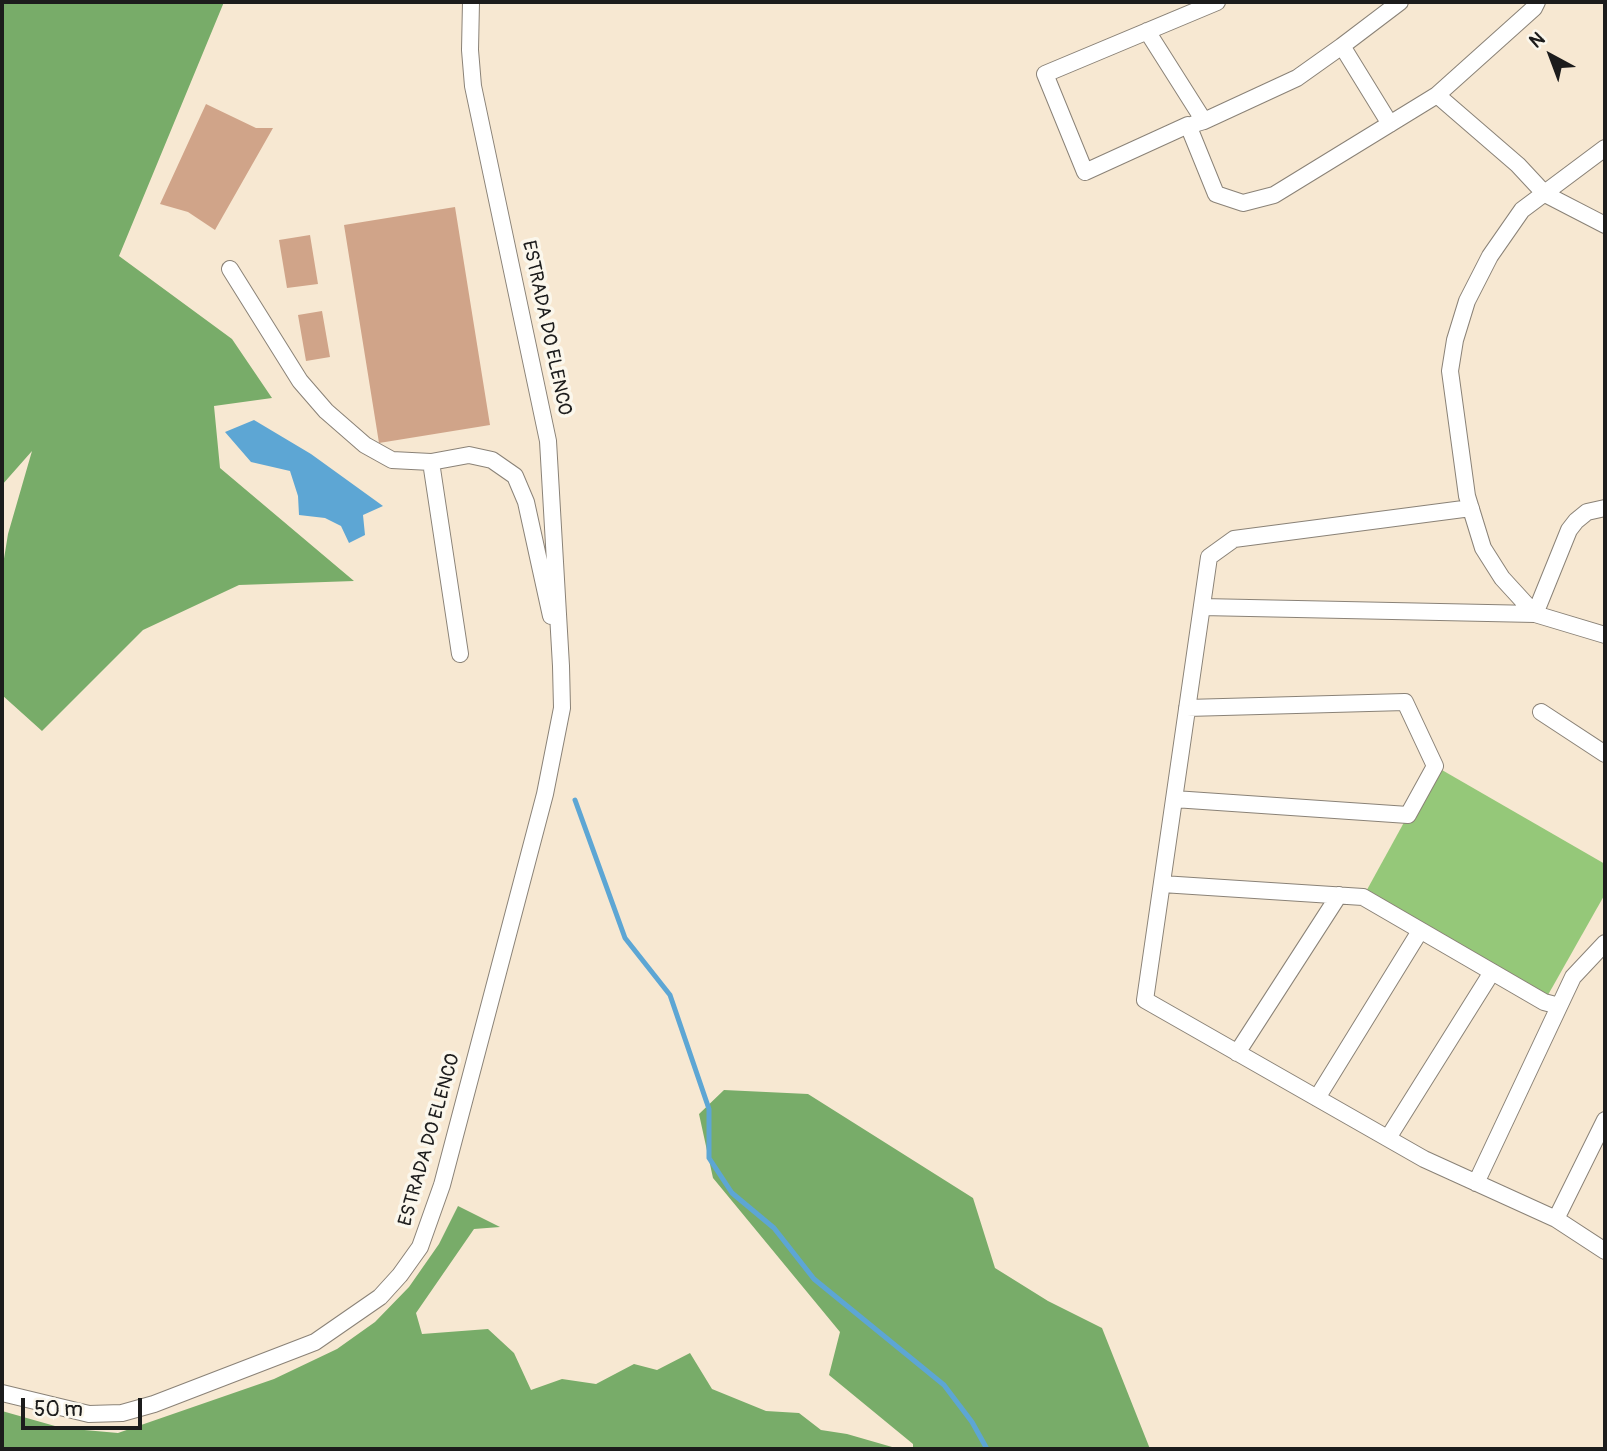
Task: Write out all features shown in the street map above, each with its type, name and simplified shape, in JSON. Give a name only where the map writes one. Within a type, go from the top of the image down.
[{"type":"street","name":"ESTRADA DO ELENCO","points":[[2,1393],[89,1414],[122,1413],[155,1404],[315,1342],[380,1297],[420,1247],[449,1158],[545,794],[562,708],[548,441],[473,86],[470,50],[471,2]]},
{"type":"street","points":[[1217,2],[1045,74],[1085,172],[1297,78],[1400,2]]},
{"type":"street","points":[[1147,31],[1196,123],[1216,194],[1243,203],[1274,195],[1437,95],[1534,8],[1537,2]]},
{"type":"street","points":[[1342,46],[1390,124]]},
{"type":"street","points":[[1437,95],[1518,165],[1545,194],[1605,225]]},
{"type":"street","points":[[1535,614],[1502,578],[1483,548],[1466,484],[1450,371],[1466,301],[1490,256],[1522,211],[1605,148]]},
{"type":"street","name":"ESTRADA DO ELENCO","points":[[230,270],[300,382],[326,411],[365,445],[391,460],[431,462],[469,455],[492,460],[516,475],[526,502],[561,666]]},
{"type":"street","points":[[431,462],[460,654]]},
{"type":"street","points":[[1471,508],[1234,539],[1209,557],[1145,1000],[1424,1159],[1556,1219],[1605,1251]]},
{"type":"street","points":[[1535,614],[1569,530],[1587,512],[1605,508]]},
{"type":"street","points":[[1202,607],[1535,614],[1605,635]]},
{"type":"street","points":[[1174,799],[1408,815],[1435,766],[1405,702],[1187,708]]},
{"type":"street","points":[[1541,712],[1605,754]]},
{"type":"street","points":[[1162,884],[1363,897],[1544,1002],[1559,1006]]},
{"type":"street","points":[[1237,1052],[1339,895]]},
{"type":"street","points":[[1317,1098],[1420,930]]},
{"type":"street","points":[[1476,1183],[1573,977],[1605,943]]},
{"type":"street","points":[[1388,1138],[1492,972]]},
{"type":"street","points":[[1556,1219],[1605,1120]]},
{"type":"green space","points":[[2,2],[224,2],[119,256],[232,339],[272,398],[214,406],[220,468],[354,581],[239,585],[143,630],[42,731],[2,695],[2,571],[8,534],[32,451],[2,485]]},
{"type":"green space","points":[[1435,766],[1605,864],[1605,894],[1544,1002],[1363,897]]},
{"type":"green space","points":[[724,1090],[808,1094],[973,1198],[995,1268],[1048,1301],[1102,1328],[1150,1449],[913,1449],[913,1444],[829,1375],[840,1332],[713,1178],[699,1114]]},
{"type":"green space","points":[[458,1206],[500,1227],[474,1229],[416,1313],[422,1334],[488,1329],[514,1353],[531,1390],[562,1379],[596,1384],[634,1364],[657,1370],[690,1353],[712,1389],[766,1411],[799,1413],[821,1430],[847,1434],[899,1449],[2,1449],[2,1411],[62,1428],[118,1433],[274,1379],[337,1349],[375,1322],[409,1287],[439,1244]]},
{"type":"water","points":[[254,420],[311,454],[383,506],[363,515],[365,535],[349,543],[341,526],[325,518],[299,515],[298,496],[290,471],[251,462],[225,432]]},
{"type":"building","points":[[206,104],[256,128],[273,128],[215,230],[188,212],[160,204]]},
{"type":"building","points":[[455,207],[490,425],[379,443],[344,225]]},
{"type":"building","points":[[310,235],[318,284],[287,288],[279,240]]},
{"type":"building","points":[[322,311],[330,357],[306,361],[298,315]]},
{"type":"waterway","points":[[575,800],[625,938],[670,995],[709,1109],[709,1158],[732,1193],[774,1228],[814,1279],[944,1385],[972,1422],[987,1449]]}]
